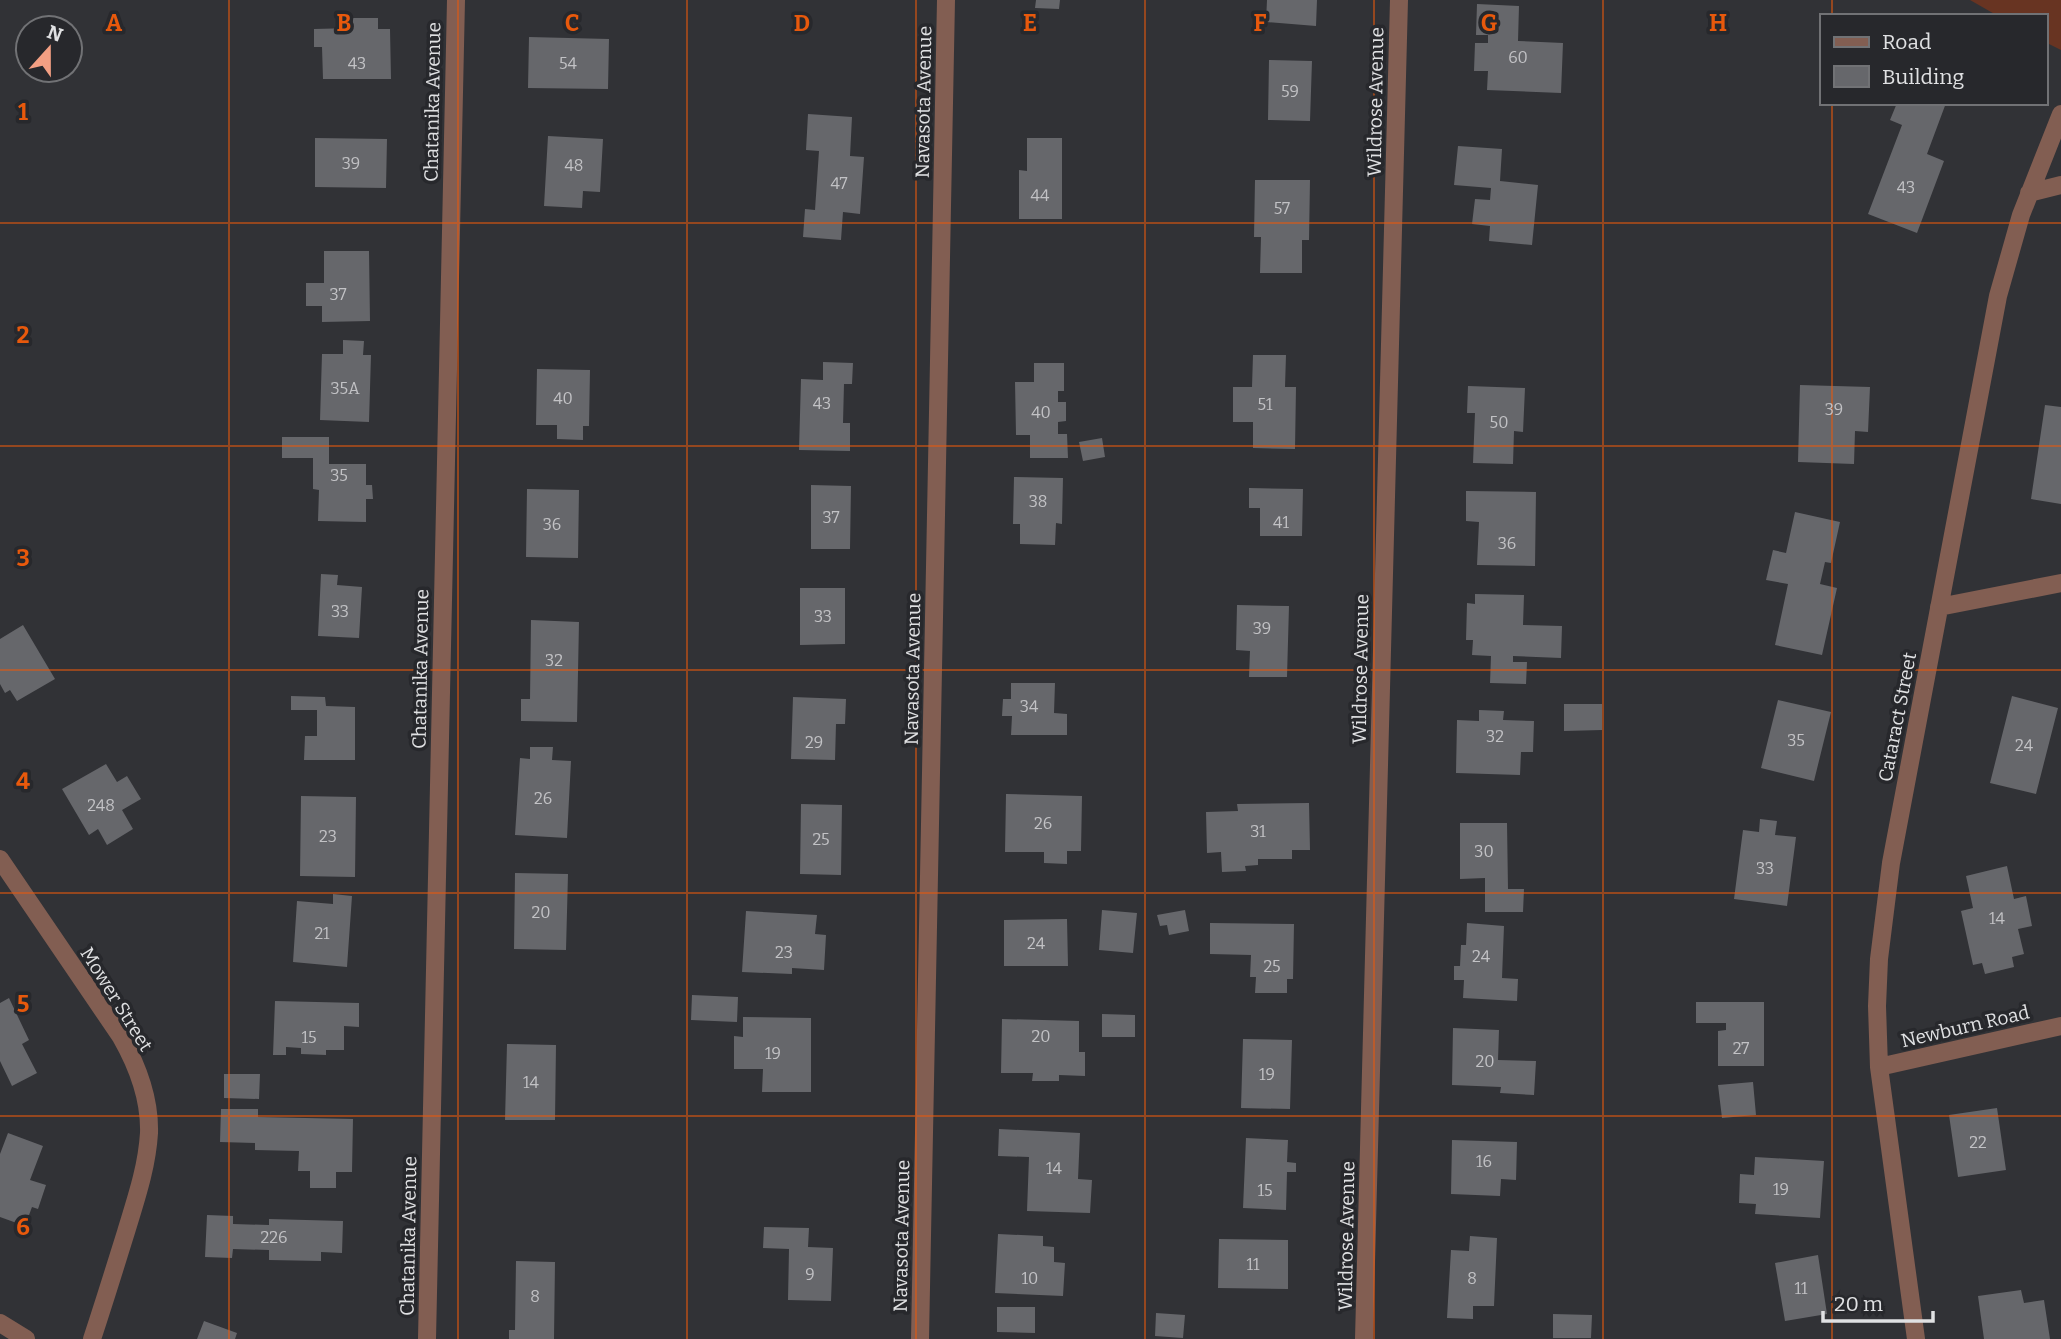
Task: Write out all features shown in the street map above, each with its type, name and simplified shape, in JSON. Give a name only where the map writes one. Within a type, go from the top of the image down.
[{"type":"street","name":"Chatanika Avenue","points":[[426,1339],[456,0]]},
{"type":"street","name":"Navasota Avenue","points":[[920,1339],[946,0]]},
{"type":"street","name":"Wildrose Avenue","points":[[1364,1339],[1399,0]]},
{"type":"street","name":"Cataract Street","points":[[1916,1339],[1879,1067],[1878,982],[1885,899],[1998,296],[2021,215],[2061,114]]},
{"type":"street","points":[[2029,193],[2061,185]]},
{"type":"street","points":[[1940,607],[2061,583]]},
{"type":"street","name":"Mower Street","points":[[0,859],[121,1037],[131,1054],[146,1101],[149,1132],[144,1171],[92,1339]]},
{"type":"street","name":"Newburn Road","points":[[1879,1067],[2061,1026]]},
{"type":"street","points":[[0,1323],[26,1339]]},
{"type":"shaded area","points":[[1970,0],[2061,0],[2061,50],[2047,43],[2047,14],[1994,14]]},
{"type":"building","points":[[1036,0],[1060,0],[1059,9],[1035,8]]},
{"type":"building","points":[[1267,0],[1317,0],[1316,26],[1266,22]]},
{"type":"building","points":[[1477,4],[1519,6],[1518,41],[1563,43],[1561,93],[1487,90],[1488,71],[1474,71],[1475,43],[1488,43],[1488,35],[1476,35]]},
{"type":"building","points":[[353,18],[378,18],[378,29],[390,29],[391,79],[323,79],[322,47],[314,47],[314,29],[353,28]]},
{"type":"building","points":[[529,37],[609,39],[608,89],[528,88]]},
{"type":"building","points":[[1269,60],[1312,61],[1310,121],[1268,120]]},
{"type":"building","points":[[1896,105],[1945,105],[1927,154],[1944,161],[1917,233],[1868,214],[1902,125],[1890,120]]},
{"type":"building","points":[[808,114],[852,117],[850,156],[864,157],[860,214],[843,212],[841,240],[803,237],[805,209],[815,210],[819,151],[806,150]]},
{"type":"building","points":[[548,136],[603,139],[600,192],[583,191],[582,208],[544,206]]},
{"type":"building","points":[[315,138],[387,139],[386,188],[315,187]]},
{"type":"building","points":[[1027,138],[1062,138],[1062,219],[1019,219],[1019,170],[1027,171]]},
{"type":"building","points":[[1458,146],[1502,149],[1500,181],[1538,185],[1532,245],[1489,241],[1490,226],[1472,224],[1475,199],[1490,200],[1491,188],[1454,185]]},
{"type":"building","points":[[1255,180],[1310,180],[1309,240],[1302,240],[1302,273],[1260,273],[1261,237],[1254,237]]},
{"type":"building","points":[[324,251],[369,251],[370,321],[322,322],[322,306],[306,306],[306,283],[324,283]]},
{"type":"building","points":[[343,340],[364,341],[363,355],[371,355],[369,422],[320,420],[322,354],[343,354]]},
{"type":"building","points":[[1253,355],[1286,355],[1285,387],[1296,387],[1295,449],[1253,448],[1253,422],[1233,422],[1233,387],[1252,387]]},
{"type":"building","points":[[823,362],[853,363],[852,384],[844,384],[843,423],[850,423],[850,451],[799,450],[801,379],[823,380]]},
{"type":"building","points":[[1034,363],[1064,363],[1064,391],[1058,391],[1058,402],[1066,402],[1066,421],[1058,422],[1058,434],[1067,434],[1068,458],[1030,458],[1030,435],[1016,435],[1015,382],[1034,382]]},
{"type":"building","points":[[537,369],[590,370],[589,426],[583,426],[583,440],[557,439],[557,425],[536,425]]},
{"type":"building","points":[[1800,385],[1870,387],[1868,432],[1855,431],[1854,464],[1798,462]]},
{"type":"building","points":[[1468,386],[1525,388],[1523,432],[1514,431],[1513,464],[1473,463],[1475,413],[1467,413]]},
{"type":"building","points":[[2045,405],[2061,407],[2061,504],[2031,499]]},
{"type":"building","points":[[282,437],[329,437],[329,464],[366,464],[366,485],[372,485],[373,499],[366,499],[366,522],[318,521],[319,490],[313,489],[313,458],[282,458]]},
{"type":"building","points":[[1102,438],[1105,457],[1083,461],[1079,442]]},
{"type":"building","points":[[1014,477],[1063,478],[1062,524],[1056,523],[1055,545],[1020,544],[1020,524],[1013,524]]},
{"type":"building","points":[[811,485],[851,486],[850,549],[811,549]]},
{"type":"building","points":[[1249,488],[1303,489],[1302,536],[1260,536],[1260,508],[1249,508]]},
{"type":"building","points":[[527,489],[579,490],[578,558],[526,557]]},
{"type":"building","points":[[1466,491],[1536,492],[1535,566],[1477,565],[1479,522],[1466,521]]},
{"type":"building","points":[[1795,512],[1840,522],[1831,563],[1825,562],[1820,584],[1837,588],[1822,655],[1775,645],[1788,584],[1766,580],[1773,550],[1786,553]]},
{"type":"building","points":[[321,574],[338,575],[337,585],[362,587],[359,638],[318,636]]},
{"type":"building","points":[[800,588],[845,588],[845,644],[800,645]]},
{"type":"building","points":[[1475,594],[1524,595],[1523,625],[1562,626],[1561,658],[1513,656],[1513,662],[1527,662],[1526,684],[1490,683],[1491,656],[1472,655],[1473,640],[1466,640],[1467,603],[1475,604]]},
{"type":"building","points":[[1237,605],[1289,606],[1287,677],[1249,677],[1250,651],[1236,650]]},
{"type":"building","points":[[531,620],[579,622],[577,722],[521,721],[521,699],[530,699]]},
{"type":"building","points":[[23,625],[55,679],[17,701],[10,690],[5,693],[0,684],[0,639]]},
{"type":"building","points":[[1011,683],[1055,683],[1054,713],[1067,714],[1067,735],[1011,735],[1012,716],[1002,716],[1003,699],[1011,699]]},
{"type":"building","points":[[291,696],[325,697],[326,706],[355,707],[355,760],[304,760],[305,736],[317,736],[317,710],[291,710]]},
{"type":"building","points":[[2012,696],[2058,708],[2036,794],[1990,783]]},
{"type":"building","points":[[793,697],[846,699],[845,724],[836,724],[835,760],[791,759]]},
{"type":"building","points":[[1778,700],[1831,712],[1814,781],[1761,768]]},
{"type":"building","points":[[1564,704],[1602,704],[1602,730],[1564,731]]},
{"type":"building","points":[[1479,710],[1504,711],[1503,720],[1534,721],[1533,752],[1521,752],[1520,775],[1456,773],[1457,720],[1479,721]]},
{"type":"building","points":[[530,747],[553,747],[552,760],[571,761],[567,838],[515,835],[520,758],[530,759]]},
{"type":"building","points":[[106,764],[117,782],[127,776],[141,799],[122,810],[133,829],[107,845],[98,829],[89,835],[62,789]]},
{"type":"building","points":[[1006,794],[1082,796],[1081,851],[1067,851],[1067,864],[1044,863],[1044,852],[1005,852]]},
{"type":"building","points":[[301,796],[356,797],[355,877],[300,876]]},
{"type":"building","points":[[1309,803],[1310,850],[1292,850],[1292,859],[1258,859],[1258,865],[1245,866],[1246,871],[1222,872],[1221,852],[1207,853],[1206,812],[1238,811],[1237,804]]},
{"type":"building","points":[[801,804],[842,805],[841,875],[800,874]]},
{"type":"building","points":[[1760,819],[1777,821],[1775,835],[1796,837],[1787,906],[1734,899],[1743,830],[1759,832]]},
{"type":"building","points":[[1460,823],[1507,823],[1508,889],[1524,889],[1523,912],[1485,912],[1485,878],[1460,879]]},
{"type":"building","points":[[2007,866],[2014,899],[2026,896],[2032,926],[2018,929],[2024,954],[2012,957],[2014,967],[1985,974],[1982,963],[1973,965],[1961,911],[1973,908],[1966,876]]},
{"type":"building","points":[[515,873],[568,874],[566,950],[514,949]]},
{"type":"building","points":[[333,894],[352,896],[347,967],[293,962],[297,901],[333,904]]},
{"type":"building","points":[[1102,910],[1137,913],[1133,953],[1099,950]]},
{"type":"building","points":[[1185,910],[1189,931],[1169,935],[1167,925],[1160,926],[1157,915]]},
{"type":"building","points":[[746,911],[817,915],[815,934],[826,935],[824,970],[792,968],[792,974],[742,972]]},
{"type":"building","points":[[1067,919],[1068,966],[1004,966],[1004,920]]},
{"type":"building","points":[[1210,923],[1294,924],[1293,979],[1287,979],[1287,993],[1255,993],[1256,977],[1250,977],[1251,955],[1210,954]]},
{"type":"building","points":[[1467,923],[1504,926],[1502,978],[1518,979],[1517,1001],[1463,998],[1464,980],[1454,980],[1454,966],[1460,966],[1461,945],[1466,945]]},
{"type":"building","points":[[692,995],[738,997],[737,1022],[691,1020]]},
{"type":"building","points":[[9,998],[29,1040],[22,1044],[37,1073],[12,1086],[0,1061],[0,1003]]},
{"type":"building","points":[[275,1001],[359,1003],[359,1027],[344,1026],[344,1050],[326,1050],[326,1055],[301,1054],[301,1048],[286,1047],[286,1055],[273,1055]]},
{"type":"building","points":[[1696,1002],[1764,1002],[1764,1066],[1718,1066],[1718,1031],[1726,1030],[1726,1023],[1696,1023]]},
{"type":"building","points":[[1102,1014],[1135,1015],[1135,1037],[1102,1037]]},
{"type":"building","points":[[743,1017],[811,1018],[811,1092],[762,1092],[763,1069],[734,1069],[734,1036],[743,1037]]},
{"type":"building","points":[[1002,1019],[1079,1021],[1079,1052],[1085,1052],[1085,1076],[1059,1075],[1059,1081],[1032,1081],[1033,1073],[1001,1073]]},
{"type":"building","points":[[1453,1028],[1499,1030],[1498,1060],[1536,1061],[1534,1095],[1500,1093],[1501,1087],[1452,1085]]},
{"type":"building","points":[[1243,1039],[1292,1040],[1290,1109],[1241,1108]]},
{"type":"building","points":[[507,1044],[556,1045],[555,1120],[505,1120]]},
{"type":"building","points":[[224,1074],[260,1074],[259,1099],[224,1098]]},
{"type":"building","points":[[1753,1082],[1756,1115],[1722,1118],[1718,1085]]},
{"type":"building","points":[[1997,1108],[2006,1170],[1958,1177],[1949,1115]]},
{"type":"building","points":[[221,1109],[258,1109],[258,1117],[353,1119],[352,1172],[336,1172],[336,1188],[310,1188],[310,1171],[298,1171],[299,1151],[255,1150],[255,1143],[220,1142]]},
{"type":"building","points":[[999,1129],[1080,1133],[1078,1179],[1092,1180],[1090,1213],[1027,1211],[1029,1157],[998,1156]]},
{"type":"building","points":[[8,1133],[43,1146],[30,1180],[46,1185],[38,1209],[32,1207],[25,1226],[0,1217],[0,1154]]},
{"type":"building","points":[[1246,1138],[1288,1140],[1287,1162],[1296,1163],[1296,1172],[1287,1172],[1286,1210],[1243,1208]]},
{"type":"building","points":[[1452,1140],[1517,1142],[1516,1180],[1501,1179],[1500,1196],[1451,1194]]},
{"type":"building","points":[[1755,1157],[1824,1161],[1820,1218],[1755,1214],[1756,1204],[1739,1203],[1740,1174],[1754,1175]]},
{"type":"building","points":[[207,1215],[233,1216],[233,1224],[269,1225],[269,1219],[343,1221],[342,1253],[321,1252],[321,1261],[269,1260],[269,1250],[233,1249],[232,1258],[205,1257]]},
{"type":"building","points":[[764,1227],[809,1228],[808,1247],[833,1248],[831,1301],[788,1300],[789,1249],[763,1248]]},
{"type":"building","points":[[998,1234],[1043,1236],[1043,1246],[1054,1247],[1054,1262],[1065,1263],[1063,1296],[995,1293]]},
{"type":"building","points":[[1470,1236],[1497,1238],[1494,1306],[1473,1306],[1473,1319],[1447,1318],[1451,1250],[1469,1251]]},
{"type":"building","points":[[1219,1239],[1288,1240],[1288,1289],[1218,1288]]},
{"type":"building","points":[[1818,1255],[1827,1314],[1785,1321],[1775,1263]]},
{"type":"building","points":[[516,1261],[555,1262],[554,1339],[509,1339],[509,1330],[515,1330]]},
{"type":"building","points":[[2021,1290],[2024,1303],[2044,1300],[2050,1339],[1984,1339],[1978,1296]]},
{"type":"building","points":[[997,1307],[1035,1307],[1035,1333],[997,1332]]},
{"type":"building","points":[[1156,1313],[1185,1315],[1183,1338],[1155,1336]]},
{"type":"building","points":[[1553,1314],[1592,1315],[1591,1338],[1553,1338]]},
{"type":"building","points":[[204,1321],[237,1333],[235,1339],[197,1339]]}]
